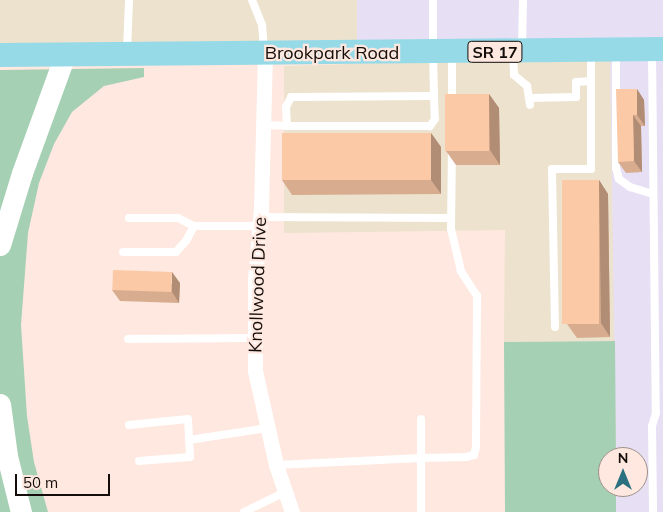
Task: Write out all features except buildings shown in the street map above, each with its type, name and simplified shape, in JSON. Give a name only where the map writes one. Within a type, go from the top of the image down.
[{"type":"main road","name":"Brookpark Road","points":[[0,55],[127,56],[657,50]]},
{"type":"street","name":"Knollwood Drive","points":[[264,54],[260,221],[255,280],[255,371],[276,465],[292,512]]},
{"type":"street","points":[[0,245],[22,173],[65,55]]},
{"type":"street","points":[[0,404],[7,456],[21,512]]},
{"type":"lane","points":[[127,56],[129,0]]},
{"type":"lane","points":[[252,0],[262,25],[264,54]]},
{"type":"lane","points":[[433,0],[452,115]]},
{"type":"lane","points":[[523,0],[514,75],[526,86],[530,102],[576,97],[576,82],[591,81]]},
{"type":"lane","points":[[653,512],[652,426],[659,413],[653,194],[657,50]]},
{"type":"lane","points":[[555,327],[552,168],[591,169],[591,51]]},
{"type":"lane","points":[[616,51],[616,168],[619,179],[630,186],[653,194]]},
{"type":"lane","points":[[263,126],[430,126],[434,119],[434,96],[442,52]]},
{"type":"lane","points":[[287,126],[286,107],[291,97],[434,96]]},
{"type":"lane","points":[[276,465],[466,457],[474,455],[476,447],[477,296],[461,271],[451,218],[452,143]]},
{"type":"lane","points":[[129,218],[178,218],[194,226],[260,221],[451,218]]},
{"type":"lane","points":[[123,252],[176,252],[186,241],[194,226]]},
{"type":"lane","points":[[128,339],[255,338]]},
{"type":"lane","points":[[129,425],[188,419],[190,456],[139,460]]},
{"type":"lane","points":[[420,419],[421,512]]},
{"type":"lane","points":[[189,440],[267,428]]},
{"type":"lane","points":[[244,512],[285,492]]},
{"type":"shaded area","points":[[0,0],[357,0],[357,44],[0,44]]},
{"type":"shaded area","points":[[357,0],[663,0],[663,45],[357,45]]},
{"type":"shaded area","points":[[663,56],[663,512],[616,512],[616,497],[648,497],[648,447],[616,447],[610,57]]},
{"type":"shaded area","points":[[610,57],[615,341],[504,342],[505,230],[284,233],[284,66]]},
{"type":"green space","points":[[144,68],[144,77],[104,86],[72,112],[54,144],[39,183],[28,233],[21,325],[27,416],[34,462],[48,512],[0,512],[0,70]]},
{"type":"green space","points":[[615,341],[616,447],[598,447],[598,497],[616,497],[616,512],[505,512],[504,342]]}]
